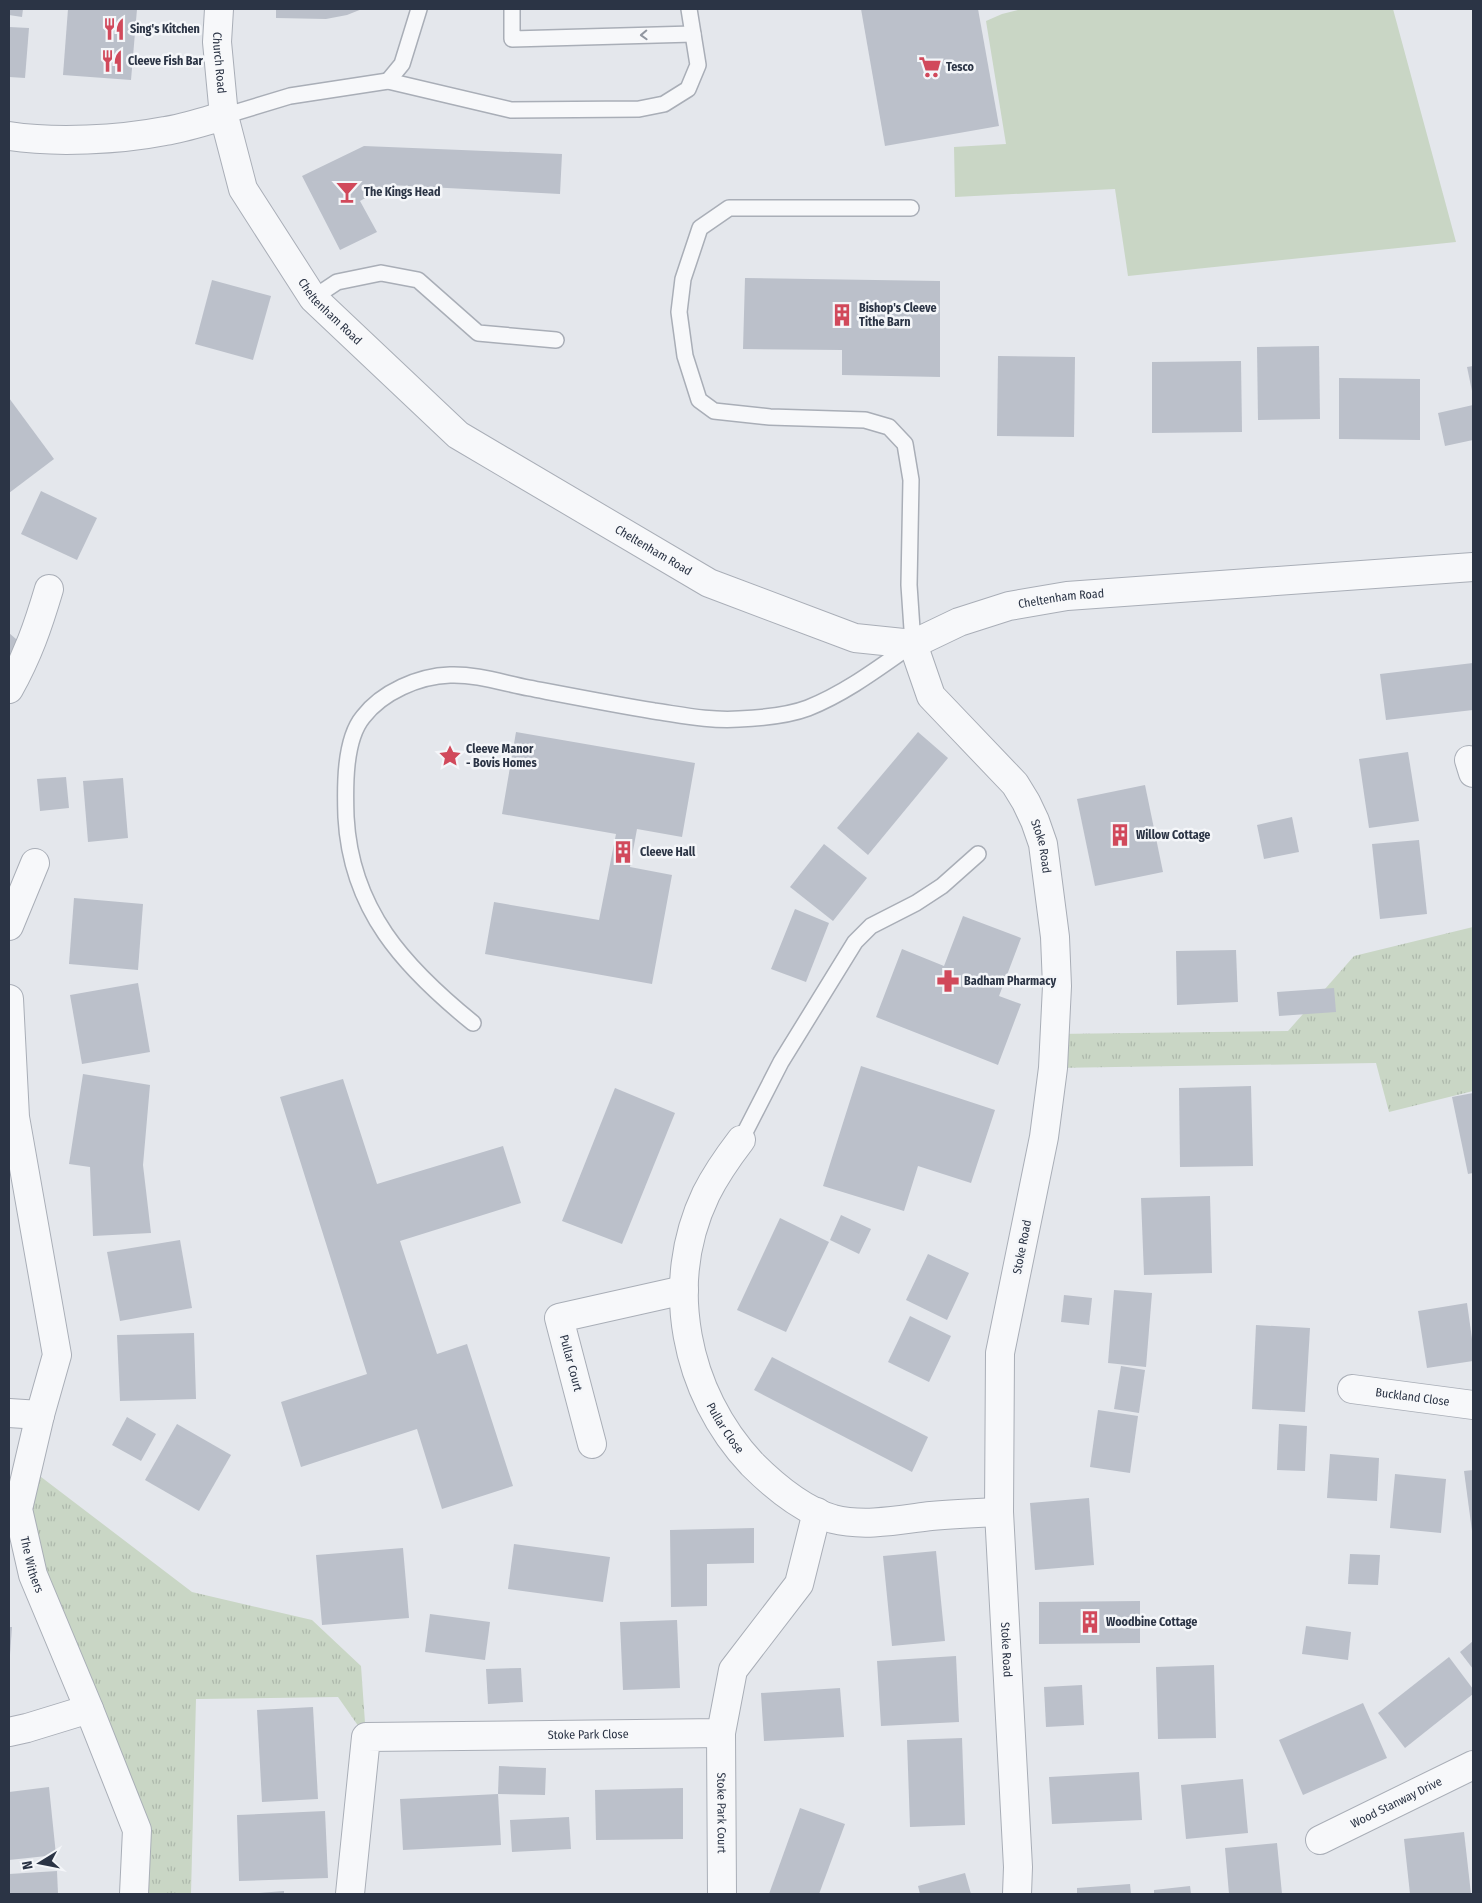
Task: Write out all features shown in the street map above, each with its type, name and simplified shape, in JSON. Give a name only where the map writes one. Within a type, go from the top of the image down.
[{"type":"street","name":"Church Road","points":[[219,9],[217,42],[224,116]]},
{"type":"street","points":[[9,136],[94,139],[164,132],[224,116]]},
{"type":"street","name":"Cheltenham Road","points":[[224,116],[243,189],[314,298],[458,436],[709,583],[855,638],[912,644],[960,622],[1009,606],[1067,596],[1473,567]]},
{"type":"street","points":[[9,689],[22,666],[38,628],[48,588]]},
{"type":"street","name":"Stoke Road","points":[[912,644],[931,696],[1015,784],[1035,820],[1043,844],[1055,937],[1057,986],[1055,1042],[1045,1129],[1000,1353],[998,1512],[1018,1867],[1017,1894]]},
{"type":"street","points":[[9,926],[35,863]]},
{"type":"street","name":"The Withers","points":[[9,1000],[12,1117],[57,1355],[40,1415],[18,1509],[32,1575],[89,1709],[137,1830],[134,1894]]},
{"type":"street","name":"Pullar Close","points":[[741,1140],[722,1166],[706,1195],[694,1225],[687,1257],[684,1290],[685,1324],[692,1359],[704,1392],[719,1422],[738,1449],[761,1473],[801,1504],[816,1512],[843,1520],[872,1522],[998,1512]]},
{"type":"street","name":"Pullar Court","points":[[592,1444],[559,1318],[684,1290]]},
{"type":"street","name":"Buckland Close","points":[[1352,1389],[1473,1406]]},
{"type":"street","points":[[9,1413],[40,1415]]},
{"type":"street","points":[[721,1733],[733,1670],[799,1584],[816,1512]]},
{"type":"street","points":[[9,1732],[89,1709]]},
{"type":"street","name":"Stoke Park Close","points":[[350,1894],[366,1737],[721,1733]]},
{"type":"street","name":"Stoke Park Court","points":[[721,1733],[722,1894]]},
{"type":"street","name":"Wood Stanway Drive","points":[[1320,1840],[1473,1765]]},
{"type":"lane","points":[[388,81],[402,64],[419,9]]},
{"type":"lane","points":[[512,9],[512,39],[693,34]]},
{"type":"lane","points":[[224,116],[290,96],[388,81],[511,110],[639,109],[664,104],[688,88],[698,65],[689,9]]},
{"type":"lane","points":[[472,1023],[425,981],[392,945],[375,920],[358,883],[347,831],[346,773],[351,743],[362,718],[377,702],[396,690],[419,681],[451,675],[471,676],[692,717],[760,718],[791,713],[824,701],[865,677],[912,644],[909,586],[911,480],[905,444],[889,427],[865,420],[770,417],[714,411],[699,400],[686,356],[679,312],[683,279],[700,228],[729,208],[911,208]]},
{"type":"lane","points":[[314,298],[337,282],[381,272],[418,280],[478,333],[556,340]]},
{"type":"lane","points":[[741,1140],[781,1062],[855,942],[871,926],[916,903],[942,886],[978,854]]},
{"type":"green space","points":[[1022,9],[1393,9],[1456,242],[1128,276],[1115,189],[955,197],[954,147],[1006,144],[986,21],[1002,14]]},
{"type":"green space","points":[[1473,927],[1473,1091],[1389,1112],[1376,1063],[1053,1068],[1055,1034],[1288,1031],[1354,956]]},
{"type":"green space","points":[[28,1467],[192,1592],[312,1620],[361,1666],[366,1737],[338,1697],[196,1699],[191,1894],[134,1894],[137,1830],[33,1575]]},
{"type":"building","points":[[9,9],[23,9],[22,17],[9,15]]},
{"type":"building","points":[[68,9],[137,9],[131,80],[63,75]]},
{"type":"building","points":[[276,9],[362,9],[347,15],[326,19],[276,18]]},
{"type":"building","name":"Tesco","points":[[861,9],[978,9],[999,126],[885,146]]},
{"type":"building","points":[[9,27],[29,28],[25,78],[9,77]]},
{"type":"building","points":[[364,146],[562,154],[560,194],[389,185],[360,201],[377,232],[340,250],[302,176]]},
{"type":"building","name":"Bishop's Cleeve Tithe Barn","points":[[745,278],[940,281],[940,377],[842,375],[842,350],[743,349]]},
{"type":"building","points":[[212,280],[271,296],[253,360],[195,344]]},
{"type":"building","points":[[1319,346],[1320,419],[1258,420],[1257,347]]},
{"type":"building","points":[[998,356],[1075,357],[1074,437],[997,436]]},
{"type":"building","points":[[1241,361],[1242,432],[1152,433],[1152,362]]},
{"type":"building","points":[[1473,366],[1473,391],[1472,391],[1467,367]]},
{"type":"building","points":[[1339,378],[1420,379],[1420,440],[1339,439]]},
{"type":"building","points":[[9,398],[54,459],[9,493]]},
{"type":"building","points":[[1473,405],[1473,440],[1445,446],[1438,413]]},
{"type":"building","points":[[41,491],[97,518],[77,560],[21,534]]},
{"type":"building","points":[[9,633],[23,645],[9,662]]},
{"type":"building","points":[[1473,663],[1473,710],[1386,720],[1380,674]]},
{"type":"building","name":"Cleeve Hall","points":[[516,732],[695,763],[682,837],[637,829],[630,867],[672,875],[652,984],[485,954],[494,902],[599,920],[616,834],[502,814]]},
{"type":"building","points":[[918,732],[948,758],[868,855],[837,828]]},
{"type":"building","points":[[1408,752],[1419,821],[1369,828],[1359,759]]},
{"type":"building","points":[[66,777],[69,808],[40,811],[37,779]]},
{"type":"building","points":[[123,778],[128,838],[88,842],[83,781]]},
{"type":"building","name":"Willow Cottage","points":[[1145,785],[1163,872],[1095,886],[1077,799]]},
{"type":"building","points":[[1292,817],[1299,852],[1264,859],[1257,825]]},
{"type":"building","points":[[1419,840],[1427,914],[1380,919],[1372,844]]},
{"type":"building","points":[[824,844],[867,878],[833,921],[790,887]]},
{"type":"building","points":[[74,898],[143,904],[138,970],[69,964]]},
{"type":"building","points":[[795,909],[829,923],[806,982],[771,969]]},
{"type":"building","name":"Badham Pharmacy","points":[[963,916],[1021,938],[999,996],[1021,1004],[998,1065],[876,1017],[902,949],[944,966]]},
{"type":"building","points":[[1236,950],[1238,1002],[1177,1005],[1176,951]]},
{"type":"building","points":[[138,983],[150,1052],[82,1064],[70,995]]},
{"type":"building","points":[[1334,988],[1336,1012],[1279,1016],[1277,992]]},
{"type":"building","points":[[861,1066],[995,1110],[971,1183],[918,1166],[904,1211],[823,1186]]},
{"type":"building","points":[[83,1074],[150,1085],[143,1165],[151,1233],[93,1236],[90,1167],[69,1164]]},
{"type":"building","points":[[343,1079],[377,1184],[503,1146],[521,1203],[400,1241],[437,1354],[467,1344],[513,1486],[442,1509],[417,1429],[301,1467],[281,1402],[367,1374],[280,1097]]},
{"type":"building","points":[[1251,1086],[1253,1166],[1180,1167],[1179,1088]]},
{"type":"building","points":[[615,1088],[675,1113],[622,1244],[562,1221]]},
{"type":"building","points":[[1473,1093],[1473,1173],[1468,1174],[1452,1097]]},
{"type":"building","points":[[1210,1196],[1212,1273],[1144,1275],[1141,1198]]},
{"type":"building","points":[[841,1215],[871,1229],[859,1254],[830,1240]]},
{"type":"building","points":[[780,1218],[829,1242],[786,1332],[737,1310]]},
{"type":"building","points":[[180,1240],[192,1308],[120,1321],[107,1252]]},
{"type":"building","points":[[928,1254],[969,1273],[947,1320],[906,1300]]},
{"type":"building","points":[[1114,1290],[1152,1293],[1146,1367],[1108,1363]]},
{"type":"building","points":[[1064,1295],[1092,1298],[1089,1325],[1061,1322]]},
{"type":"building","points":[[1467,1303],[1473,1346],[1473,1361],[1427,1368],[1418,1311]]},
{"type":"building","points":[[910,1316],[951,1336],[929,1382],[888,1362]]},
{"type":"building","points":[[1256,1325],[1310,1328],[1305,1412],[1252,1409]]},
{"type":"building","points":[[194,1333],[196,1399],[120,1401],[117,1335]]},
{"type":"building","points":[[772,1357],[928,1437],[912,1472],[754,1390]]},
{"type":"building","points":[[1121,1366],[1145,1370],[1139,1413],[1114,1409]]},
{"type":"building","points":[[1098,1410],[1138,1416],[1130,1473],[1090,1467]]},
{"type":"building","points":[[127,1417],[156,1434],[141,1461],[112,1445]]},
{"type":"building","points":[[177,1424],[231,1455],[199,1511],[145,1480]]},
{"type":"building","points":[[1279,1424],[1307,1426],[1305,1471],[1277,1470]]},
{"type":"building","points":[[1330,1454],[1379,1458],[1377,1501],[1327,1498]]},
{"type":"building","points":[[1473,1470],[1473,1531],[1472,1531],[1464,1471]]},
{"type":"building","points":[[1395,1474],[1446,1479],[1441,1533],[1390,1528]]},
{"type":"building","points":[[1089,1498],[1094,1565],[1035,1570],[1030,1503]]},
{"type":"building","points":[[754,1528],[754,1563],[707,1564],[707,1606],[671,1607],[670,1530]]},
{"type":"building","points":[[514,1544],[610,1557],[603,1602],[508,1589]]},
{"type":"building","points":[[403,1548],[409,1618],[322,1625],[316,1555]]},
{"type":"building","points":[[936,1551],[945,1641],[892,1646],[883,1556]]},
{"type":"building","points":[[1350,1554],[1380,1555],[1378,1585],[1348,1584]]},
{"type":"building","name":"Woodbine Cottage","points":[[1140,1601],[1140,1643],[1039,1644],[1039,1602]]},
{"type":"building","points":[[430,1614],[490,1622],[485,1660],[425,1652]]},
{"type":"building","points":[[677,1620],[680,1688],[623,1690],[620,1622]]},
{"type":"building","points":[[1306,1626],[1351,1632],[1348,1660],[1302,1654]]},
{"type":"building","points":[[9,1627],[12,1627],[10,1655],[9,1655]]},
{"type":"building","points":[[1473,1641],[1473,1669],[1460,1652]]},
{"type":"building","points":[[956,1656],[959,1722],[881,1726],[877,1661]]},
{"type":"building","points":[[1449,1657],[1473,1689],[1473,1694],[1405,1748],[1378,1713]]},
{"type":"building","points":[[1214,1665],[1216,1738],[1158,1739],[1156,1667]]},
{"type":"building","points":[[521,1668],[523,1702],[488,1704],[486,1669]]},
{"type":"building","points":[[1082,1685],[1084,1725],[1046,1727],[1044,1687]]},
{"type":"building","points":[[840,1688],[844,1737],[764,1741],[761,1693]]},
{"type":"building","points":[[1363,1703],[1387,1758],[1303,1795],[1279,1740]]},
{"type":"building","points":[[313,1707],[318,1799],[262,1802],[257,1710]]},
{"type":"building","points":[[962,1738],[965,1825],[910,1827],[907,1740]]},
{"type":"building","points":[[499,1766],[546,1768],[545,1795],[498,1794]]},
{"type":"building","points":[[1139,1772],[1142,1820],[1052,1824],[1049,1777]]},
{"type":"building","points":[[1243,1779],[1248,1833],[1186,1839],[1181,1785]]},
{"type":"building","points":[[49,1787],[56,1855],[9,1860],[9,1792]]},
{"type":"building","points":[[683,1788],[683,1839],[596,1840],[595,1790]]},
{"type":"building","points":[[498,1794],[501,1845],[403,1850],[400,1799]]},
{"type":"building","points":[[800,1808],[845,1824],[819,1894],[769,1894]]},
{"type":"building","points":[[325,1811],[328,1878],[239,1881],[237,1815]]},
{"type":"building","points":[[569,1817],[571,1849],[512,1852],[510,1820]]},
{"type":"building","points":[[1464,1832],[1471,1894],[1410,1894],[1404,1839]]},
{"type":"building","points":[[1277,1843],[1282,1894],[1229,1894],[1225,1848]]},
{"type":"building","points":[[57,1871],[58,1894],[9,1894],[9,1874]]},
{"type":"building","points":[[965,1873],[971,1894],[920,1894],[918,1886]]},
{"type":"building","points":[[1130,1884],[1131,1894],[1077,1894],[1077,1888]]},
{"type":"building","points":[[1190,1886],[1191,1894],[1154,1894],[1154,1890]]},
{"type":"building","points":[[284,1891],[284,1894],[259,1894],[259,1893]]},
{"type":"place","name":"Sing's Kitchen","points":[[114,29]]},
{"type":"place","name":"Cleeve Fish Bar","points":[[112,61]]},
{"type":"place","name":"Tesco","points":[[930,67]]},
{"type":"place","name":"The Kings Head","points":[[347,192]]},
{"type":"place","name":"Bishop's Cleeve Tithe Barn","points":[[842,315]]},
{"type":"place","name":"Cleeve Manor - Bovis Homes","points":[[450,756]]},
{"type":"place","name":"Willow Cottage","points":[[1120,835]]},
{"type":"place","name":"Cleeve Hall","points":[[623,852]]},
{"type":"place","name":"Badham Pharmacy","points":[[948,981]]},
{"type":"place","name":"Woodbine Cottage","points":[[1090,1622]]}]
